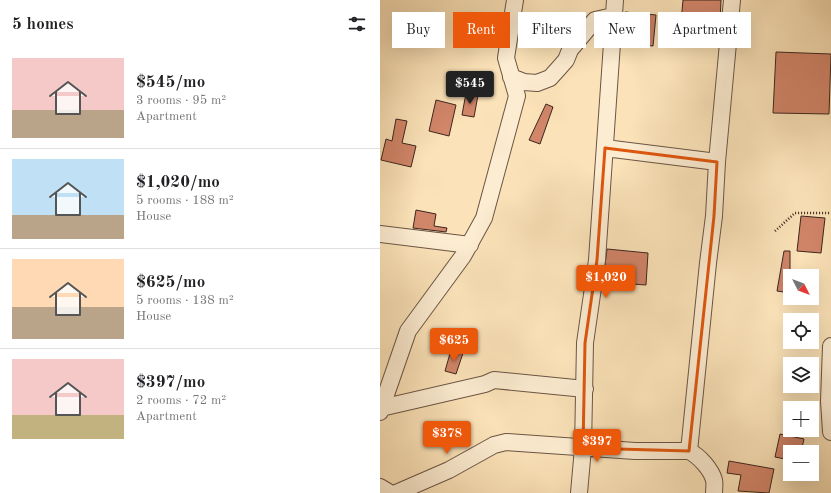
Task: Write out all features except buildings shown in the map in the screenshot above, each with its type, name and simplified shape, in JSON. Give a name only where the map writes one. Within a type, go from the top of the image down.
[{"type":"street","points":[[381,410],[408,331],[470,245],[484,218],[517,96],[506,58],[515,0]]},
{"type":"street","points":[[689,451],[714,216],[717,162],[732,0]]},
{"type":"street","points":[[511,77],[524,82],[537,82],[550,78],[563,64],[570,50],[595,20],[614,8]]},
{"type":"street","points":[[579,493],[583,448],[585,343],[598,260],[614,8]]},
{"type":"street","points":[[605,148],[717,162]]},
{"type":"street","points":[[380,234],[470,245]]},
{"type":"street","points":[[831,346],[829,401],[831,432]]},
{"type":"street","points":[[381,410],[485,384],[494,380],[585,389]]},
{"type":"street","points":[[396,493],[449,470],[494,444],[506,442],[635,451],[689,451],[697,456],[709,470],[714,480],[714,493]]},
{"type":"street","points":[[380,487],[390,493]]},
{"type":"path","points":[[775,231],[795,213],[831,213]]},
{"type":"highlighted area","points":[[605,148],[717,162],[714,216],[689,451],[583,448],[585,343],[597,260]]}]
